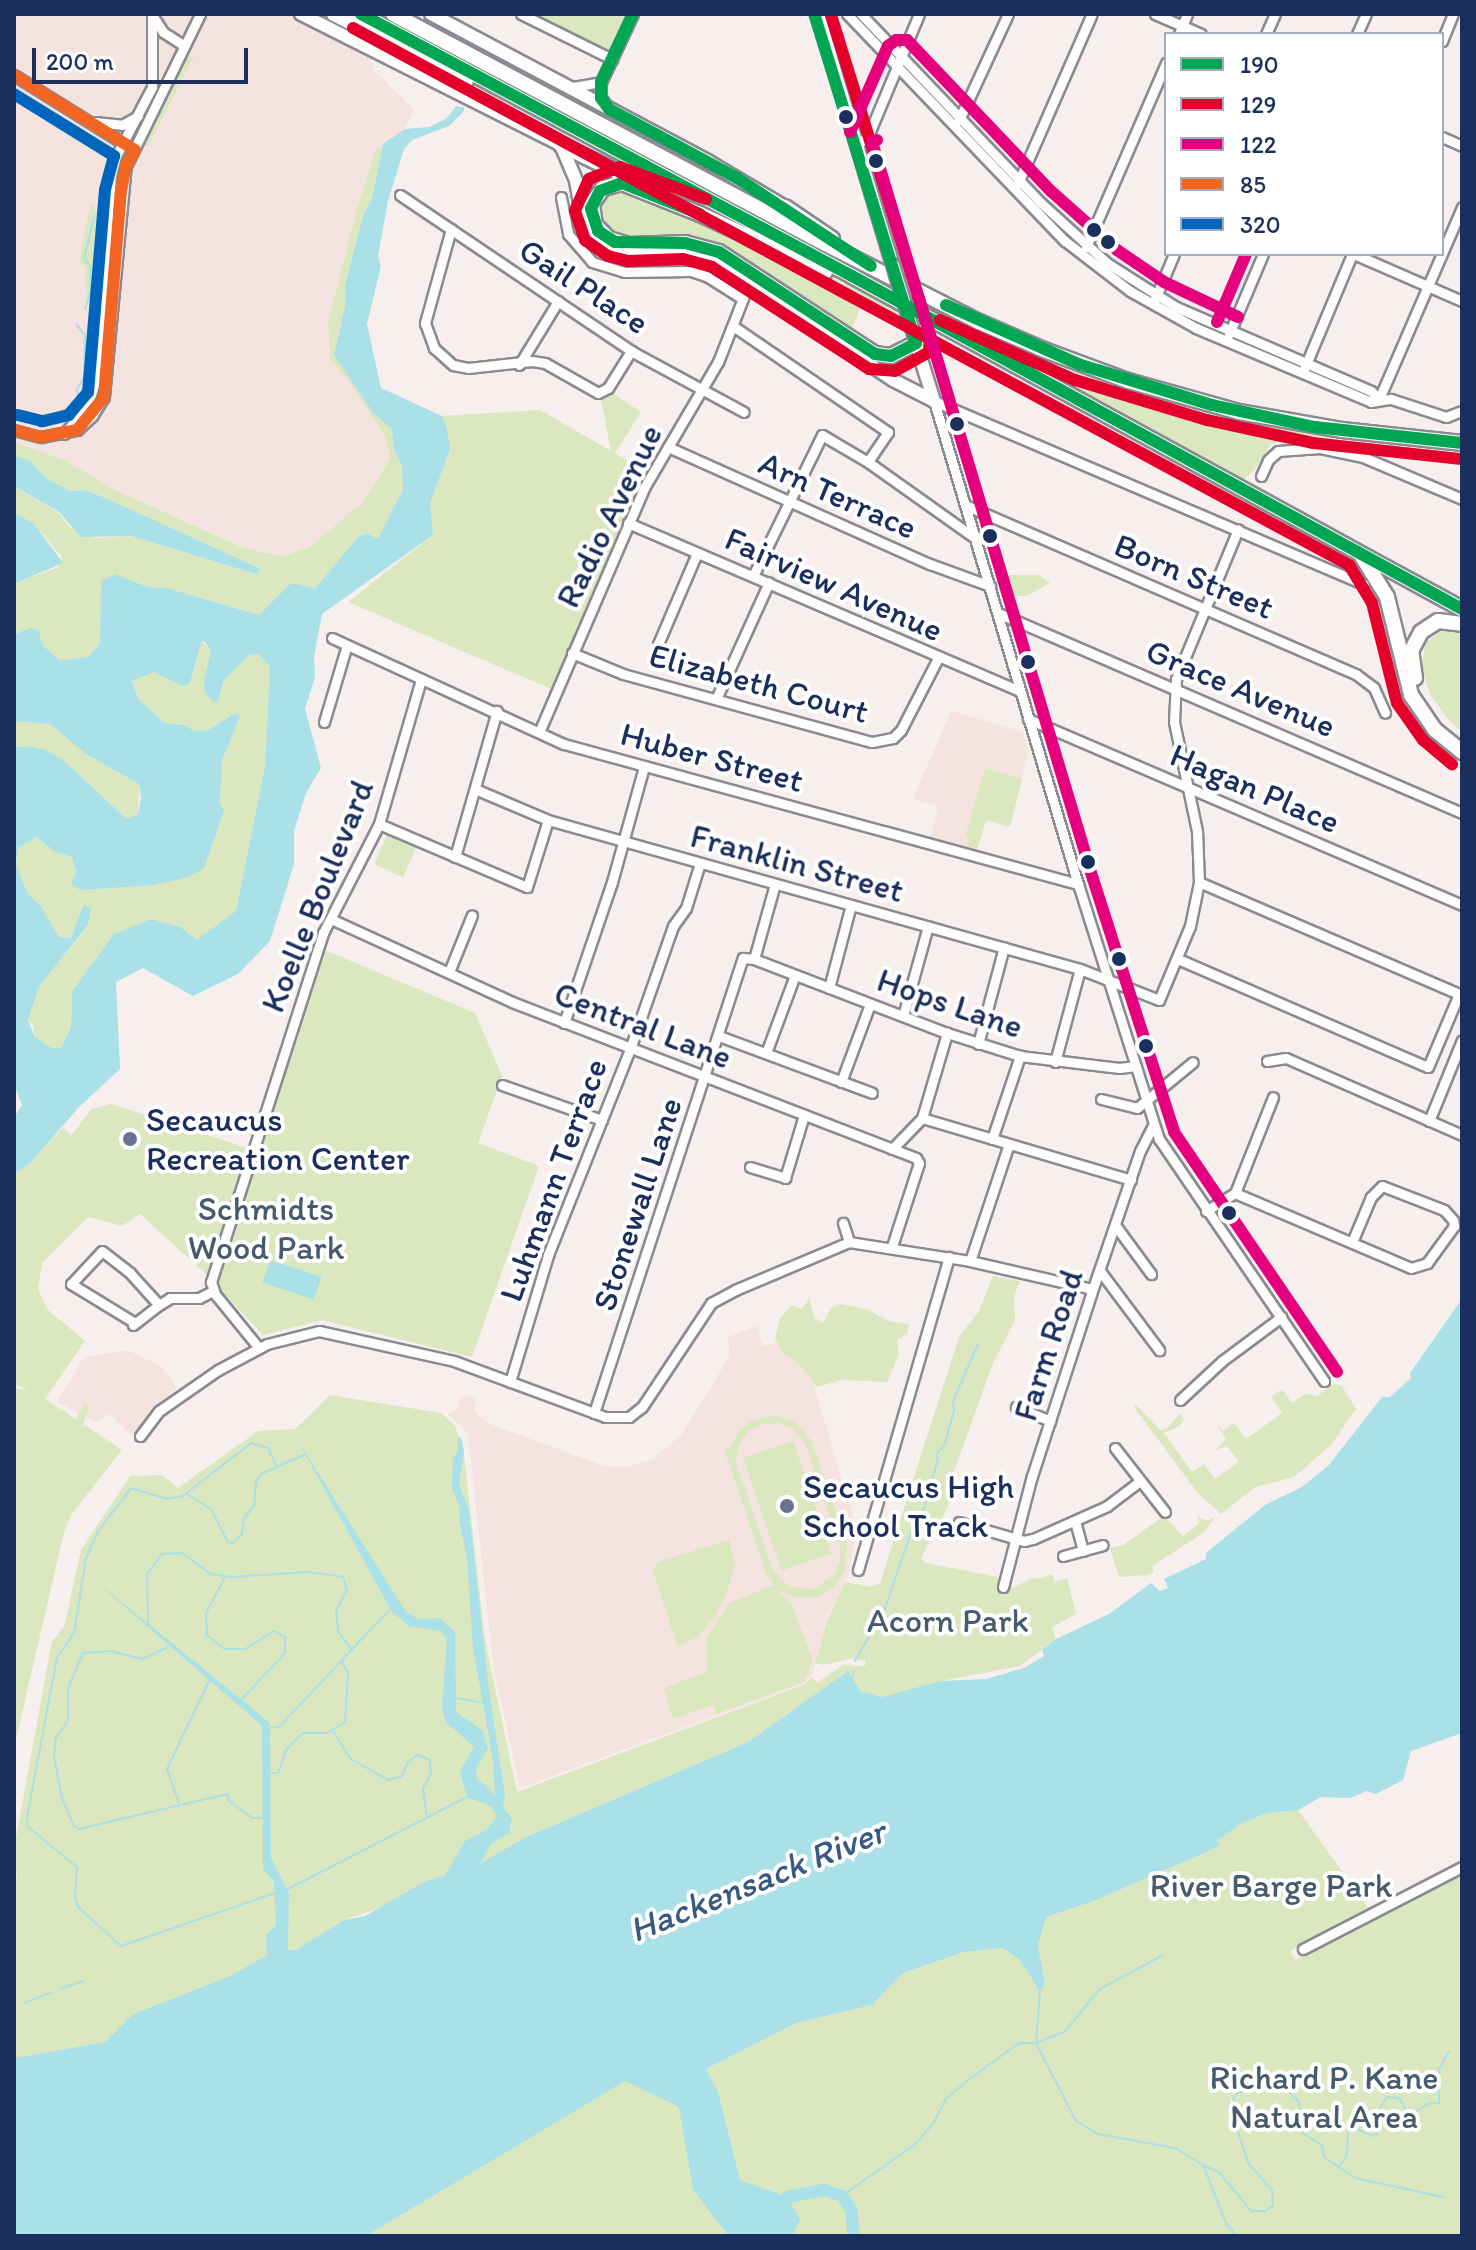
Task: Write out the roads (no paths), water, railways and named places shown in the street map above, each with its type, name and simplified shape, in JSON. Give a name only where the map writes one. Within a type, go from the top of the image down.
[{"type":"highway","points":[[334,14],[510,103],[578,130]]},
{"type":"highway","points":[[361,14],[1462,609]]},
{"type":"highway","points":[[393,14],[871,267],[1011,336],[1169,393],[1315,427],[1462,443]]},
{"type":"highway","points":[[561,145],[700,214],[926,317]]},
{"type":"highway","points":[[700,214],[622,183],[600,191],[591,209],[598,231],[615,242],[629,245],[685,243],[719,252],[875,354],[896,355],[915,338]]},
{"type":"highway","points":[[785,207],[871,267]]},
{"type":"highway","points":[[1360,553],[1387,597],[1411,695],[1435,730],[1462,752]]},
{"type":"highway","points":[[1462,624],[1447,621],[1429,625],[1414,641],[1411,662],[1428,706],[1462,741]]},
{"type":"main road","points":[[301,14],[561,145],[576,181],[584,226],[593,241],[623,254],[701,254],[893,380],[934,401]]},
{"type":"main road","points":[[431,14],[785,207]]},
{"type":"main road","points":[[817,18],[934,401]]},
{"type":"street","points":[[152,14],[163,32],[183,45]]},
{"type":"street","points":[[64,434],[92,396],[111,176],[123,143],[140,114],[154,80],[152,14]]},
{"type":"street","points":[[14,430],[41,437],[64,434],[86,423],[104,397],[121,191],[126,166],[200,14]]},
{"type":"street","points":[[521,14],[612,59]]},
{"type":"street","points":[[609,109],[601,98],[601,82],[633,14]]},
{"type":"street","points":[[847,14],[899,60],[1080,253],[1118,278],[1188,318],[1304,368],[1371,391],[1379,399],[1391,399],[1436,415],[1459,413]]},
{"type":"street","points":[[861,14],[899,60]]},
{"type":"street","points":[[856,146],[864,140],[872,125],[919,14]]},
{"type":"street","points":[[958,121],[1008,14]]},
{"type":"street","points":[[1017,184],[1092,14]]},
{"type":"street","points":[[1155,14],[1180,30],[1187,14]]},
{"type":"street","points":[[1444,36],[1453,14]]},
{"type":"street","points":[[1080,253],[1088,245],[1164,68]]},
{"type":"street","points":[[14,75],[135,150]]},
{"type":"street","points":[[566,86],[582,88],[601,82]]},
{"type":"street","points":[[91,122],[122,125],[140,114]]},
{"type":"street","points":[[852,132],[872,125]]},
{"type":"street","points":[[1017,184],[1088,245],[1118,278]]},
{"type":"street","name":"Gail Place","points":[[400,195],[631,351],[744,412]]},
{"type":"street","points":[[561,197],[568,234],[592,262],[625,272],[691,271],[743,299]]},
{"type":"street","points":[[1444,249],[1462,207]]},
{"type":"street","points":[[451,229],[427,315],[428,338],[453,365],[468,368],[545,363],[598,393],[608,388],[631,351]]},
{"type":"street","points":[[1154,300],[1173,256]]},
{"type":"street","points":[[1228,336],[1262,256]]},
{"type":"street","points":[[1304,368],[1352,256]]},
{"type":"street","points":[[1358,256],[1462,301]]},
{"type":"street","points":[[1379,399],[1441,256]]},
{"type":"street","name":"Radio Avenue","points":[[540,730],[648,479],[702,390],[733,326],[749,283]]},
{"type":"street","points":[[519,365],[558,301]]},
{"type":"street","points":[[100,315],[111,319]]},
{"type":"street","points":[[733,326],[888,432],[868,462]]},
{"type":"street","points":[[934,401],[1078,884],[1154,1124],[1169,1156],[1324,1381]]},
{"type":"street","points":[[934,401],[1364,584]]},
{"type":"street","points":[[753,576],[822,435],[868,462],[975,538]]},
{"type":"street","name":"Arn Terrace","points":[[668,447],[788,502],[990,586]]},
{"type":"street","points":[[1261,476],[1268,460],[1278,451],[1320,448],[1363,457],[1462,499]]},
{"type":"street","name":"Born Street","points":[[965,505],[1360,676],[1374,688],[1385,713]]},
{"type":"street","name":"Fairview Avenue","points":[[628,523],[1020,691]]},
{"type":"street","points":[[1199,882],[1459,994],[1428,1067],[1178,959],[1191,923],[1199,882],[1197,831],[1174,722],[1175,688],[1203,609],[1238,529]]},
{"type":"street","points":[[658,644],[697,553]]},
{"type":"street","points":[[716,699],[769,582]]},
{"type":"street","name":"Grace Avenue","points":[[998,613],[1462,813]]},
{"type":"street","name":"Huber Street","points":[[332,638],[540,730],[551,740],[1078,884]]},
{"type":"street","points":[[324,722],[347,645]]},
{"type":"street","name":"Elizabeth Court","points":[[572,653],[623,674],[872,742],[893,738],[901,730],[938,658]]},
{"type":"street","name":"Koelle Boulevard","points":[[213,1291],[211,1282],[323,933],[379,824],[421,679]]},
{"type":"street","points":[[455,857],[497,711]]},
{"type":"street","name":"Hagan Place","points":[[1028,719],[1462,905]]},
{"type":"street","points":[[564,1023],[644,767]]},
{"type":"street","name":"Franklin Street","points":[[475,789],[548,820],[1080,969],[1159,1000],[1178,959]]},
{"type":"street","points":[[379,824],[527,887],[548,820]]},
{"type":"street","name":"Luhmann Terrace","points":[[510,1382],[548,1255],[630,1049],[673,926],[686,908],[700,863]]},
{"type":"street","name":"Stonewall Lane","points":[[594,1413],[743,958],[754,959],[775,884]]},
{"type":"street","points":[[829,988],[851,905]]},
{"type":"street","points":[[449,972],[472,915]]},
{"type":"street","name":"Central Lane","points":[[331,919],[564,1023],[916,1158],[919,1163],[892,1246]]},
{"type":"street","points":[[903,1016],[928,926]]},
{"type":"street","points":[[978,1044],[1004,947]]},
{"type":"street","name":"Hops Lane","points":[[754,959],[947,1033],[1020,1056],[1119,1068],[1136,1066]]},
{"type":"street","points":[[1055,1062],[1080,969]]},
{"type":"street","points":[[766,1053],[795,975]]},
{"type":"street","points":[[841,1082],[870,1004]]},
{"type":"street","points":[[892,1149],[922,1118],[947,1033]]},
{"type":"street","points":[[719,1036],[872,1093]]},
{"type":"street","points":[[1429,1121],[1459,1054],[1462,1040]]},
{"type":"street","points":[[992,1139],[1020,1056]]},
{"type":"street","points":[[1267,1061],[1286,1058],[1462,1135]]},
{"type":"street","points":[[1101,1099],[1137,1108],[1147,1103],[1193,1062]]},
{"type":"street","points":[[502,1085],[602,1120]]},
{"type":"street","points":[[1206,1211],[1235,1193],[1273,1097]]},
{"type":"street","points":[[750,1167],[785,1178],[804,1115]]},
{"type":"street","points":[[922,1118],[1131,1180]]},
{"type":"street","name":"Farm Road","points":[[1003,1587],[1050,1421],[1092,1289],[1154,1124]]},
{"type":"street","points":[[970,1261],[1009,1144]]},
{"type":"street","points":[[1235,1193],[1411,1268],[1420,1268],[1454,1226],[1453,1220],[1444,1210],[1382,1186],[1371,1197],[1352,1242]]},
{"type":"street","points":[[843,1223],[849,1242]]},
{"type":"street","points":[[1115,1225],[1151,1274]]},
{"type":"street","points":[[140,1436],[152,1418],[174,1399],[259,1348],[307,1333],[325,1331],[449,1359],[594,1413],[623,1418],[642,1407],[711,1303],[763,1277],[849,1242],[892,1246],[970,1261],[1092,1289]]},
{"type":"street","points":[[159,1305],[130,1273],[102,1251],[71,1284],[132,1325],[170,1298],[199,1298],[213,1291],[259,1348]]},
{"type":"street","points":[[858,1570],[949,1257]]},
{"type":"street","points":[[1100,1271],[1159,1350]]},
{"type":"street","points":[[1180,1400],[1222,1361],[1281,1317]]},
{"type":"street","points":[[1016,1407],[1050,1421]]},
{"type":"street","points":[[1115,1448],[1165,1512]]},
{"type":"street","points":[[959,1522],[1017,1536],[1024,1541],[1033,1539],[1107,1506],[1140,1481]]},
{"type":"street","points":[[1075,1521],[1083,1551]]},
{"type":"street","points":[[1063,1556],[1103,1545]]},
{"type":"street","points":[[1303,1949],[1462,1867]]},
{"type":"water","points":[[456,106],[464,107],[464,111],[449,126],[412,140],[404,149],[388,201],[378,256],[381,266],[367,324],[381,388],[442,416],[447,429],[450,450],[430,503],[433,535],[322,614],[314,657],[315,677],[305,709],[321,768],[306,793],[294,831],[294,864],[270,941],[238,974],[193,996],[143,968],[116,982],[120,1069],[79,1107],[30,1164],[14,1173],[14,1117],[22,1105],[14,1084],[14,747],[46,750],[63,760],[127,819],[138,814],[141,798],[139,784],[86,754],[50,724],[14,721],[14,634],[31,628],[39,631],[42,645],[60,660],[88,657],[100,644],[101,581],[115,574],[148,587],[167,588],[259,615],[291,583],[315,588],[359,536],[368,534],[378,539],[403,489],[402,467],[393,447],[392,429],[373,413],[334,355],[345,306],[345,285],[363,216],[372,198],[383,144],[405,129],[429,127],[447,118]],"holes":[[[204,641],[211,651],[204,680],[205,692],[213,702],[218,701],[224,680],[249,655],[258,654],[270,666],[265,766],[236,911],[197,940],[180,927],[151,919],[114,934],[72,992],[71,1027],[61,1048],[52,1048],[35,1037],[28,1020],[39,987],[88,925],[91,910],[85,905],[82,908],[71,938],[59,937],[41,906],[28,894],[16,864],[18,848],[37,837],[55,852],[72,857],[76,872],[71,883],[80,890],[154,885],[189,877],[204,868],[224,810],[220,804],[222,761],[240,715],[235,713],[208,730],[194,731],[184,725],[165,723],[139,700],[132,681],[154,672],[182,686],[190,683],[201,642]]]},
{"type":"water","points":[[14,455],[30,461],[46,478],[70,491],[85,490],[108,499],[261,569],[256,574],[131,536],[81,537],[59,512],[14,486]]},
{"type":"water","points":[[14,512],[34,524],[63,563],[14,584]]},
{"type":"water","points":[[270,1260],[321,1277],[314,1300],[263,1283]]},
{"type":"water","name":"Hackensack River","points":[[1462,1299],[1462,1733],[1411,1751],[1403,1780],[1376,1794],[1367,1791],[1350,1798],[1321,1797],[1298,1810],[1267,1813],[1239,1825],[1209,1851],[1094,1901],[1046,1917],[1038,1946],[1045,1983],[1040,1992],[1021,1961],[1003,1948],[964,1952],[903,1973],[872,2005],[796,2023],[706,2069],[718,2092],[740,2180],[787,2197],[800,2219],[792,2236],[729,2236],[693,2190],[679,2107],[625,2081],[369,2234],[377,2236],[14,2236],[14,2058],[105,2042],[133,2014],[230,1976],[267,1955],[266,1935],[276,1925],[274,1882],[263,1869],[262,1726],[87,1574],[270,1723],[271,1858],[289,1893],[288,1950],[296,1950],[344,1920],[365,1916],[426,1881],[445,1875],[465,1841],[486,1830],[497,1818],[491,1806],[467,1797],[460,1771],[474,1747],[446,1722],[442,1709],[447,1639],[441,1631],[409,1626],[392,1612],[298,1441],[406,1612],[418,1619],[440,1618],[455,1632],[456,1712],[482,1730],[488,1748],[476,1769],[477,1778],[495,1795],[493,1760],[473,1648],[467,1557],[459,1520],[460,1509],[452,1488],[453,1458],[458,1451],[458,1436],[462,1440],[464,1453],[459,1484],[469,1511],[490,1697],[505,1795],[503,1807],[512,1819],[509,1833],[491,1844],[481,1863],[526,1837],[748,1742],[848,1671],[860,1691],[882,1697],[941,1681],[986,1679],[1024,1668],[1044,1656],[1042,1650],[1056,1639],[1109,1614],[1151,1583],[1160,1591],[1168,1588],[1164,1579],[1206,1559],[1206,1553],[1265,1505],[1302,1487],[1329,1465],[1382,1397],[1390,1397],[1411,1378],[1410,1373]]},
{"type":"waterway","points":[[85,309],[91,291],[90,265],[84,259],[94,217]]},
{"type":"waterway","points":[[17,418],[42,419],[66,409],[78,397],[77,389],[84,377],[85,335],[76,324]]},
{"type":"waterway","points":[[855,1661],[884,1611],[911,1533],[920,1523],[938,1459],[936,1454],[944,1446],[954,1410],[953,1401],[978,1344]]},
{"type":"waterway","points":[[275,1893],[121,1946],[78,1907],[75,1895],[77,1867],[28,1827],[27,1817],[57,1658],[74,1633],[86,1559],[97,1533],[131,1488],[166,1499],[183,1496],[251,1443],[268,1448],[276,1465]]},
{"type":"waterway","points":[[187,1494],[211,1509],[228,1542],[233,1543],[242,1534],[244,1518],[254,1506],[256,1482],[261,1474],[304,1455]]},
{"type":"waterway","points":[[148,1626],[147,1574],[162,1554],[182,1553],[211,1574],[232,1577],[309,1572],[343,1577],[347,1590],[336,1611],[338,1631],[352,1650]]},
{"type":"waterway","points":[[225,1577],[206,1613],[207,1635],[224,1649],[245,1649],[274,1631],[285,1637],[285,1653],[241,1700]]},
{"type":"waterway","points":[[270,1728],[279,1727],[391,1608]]},
{"type":"waterway","points":[[168,1647],[142,1659],[110,1651],[83,1653],[68,1688],[68,1721],[56,1738],[54,1755],[62,1799],[74,1826],[79,1829],[227,1794],[229,1801],[252,1818],[263,1818]]},
{"type":"waterway","points":[[270,1773],[278,1773],[286,1750],[303,1733],[327,1733],[345,1722],[348,1673],[342,1662]]},
{"type":"waterway","points":[[852,1680],[854,1671]]},
{"type":"waterway","points":[[179,1804],[167,1769],[209,1681]]},
{"type":"waterway","points":[[456,1698],[484,1703]]},
{"type":"waterway","points":[[332,1730],[351,1759],[388,1780],[401,1777],[408,1762],[418,1755],[430,1760],[431,1773],[423,1789],[427,1816]]},
{"type":"waterway","points":[[288,1889],[467,1797]]},
{"type":"waterway","points":[[842,2196],[914,2145],[933,2124],[945,2100],[967,2081],[1019,2043],[1036,2043],[1065,2031],[1100,1989],[1163,1955]]},
{"type":"waterway","points":[[60,1989],[83,1981]]},
{"type":"waterway","points":[[24,2003],[53,1992]]},
{"type":"waterway","points":[[1040,1992],[1036,2043],[1076,2121],[1098,2134],[1175,2148],[1203,2165],[1226,2223],[1237,2236]]},
{"type":"waterway","points":[[1340,2165],[1347,2155],[1351,2127],[1373,2136],[1377,2134],[1380,2108],[1387,2097],[1399,2098],[1410,2116],[1427,2104],[1439,2103],[1439,2069],[1449,2052]]},
{"type":"waterway","points":[[1203,2165],[1219,2172],[1251,2211],[1265,2211],[1273,2206],[1272,2190],[1248,2162],[1229,2106],[1237,2093],[1255,2089],[1287,2090],[1299,2102],[1302,2133],[1322,2145],[1324,2157],[1355,2178],[1443,2197]]},
{"type":"waterway","points":[[787,2197],[824,2190],[842,2196],[851,2209],[854,2236]]},
{"type":"place","name":"Secaucus Recreation Center","points":[[130,1139]]},
{"type":"place","name":"Secaucus High School Track","points":[[787,1506]]},
{"type":"park label","name":"Schmidts Wood Park","points":[[266,1228]]},
{"type":"park label","name":"Acorn Park","points":[[948,1621]]},
{"type":"park label","name":"River Barge Park","points":[[1271,1886]]},
{"type":"park label","name":"Richard P. Kane Natural Area","points":[[1324,2096]]}]
